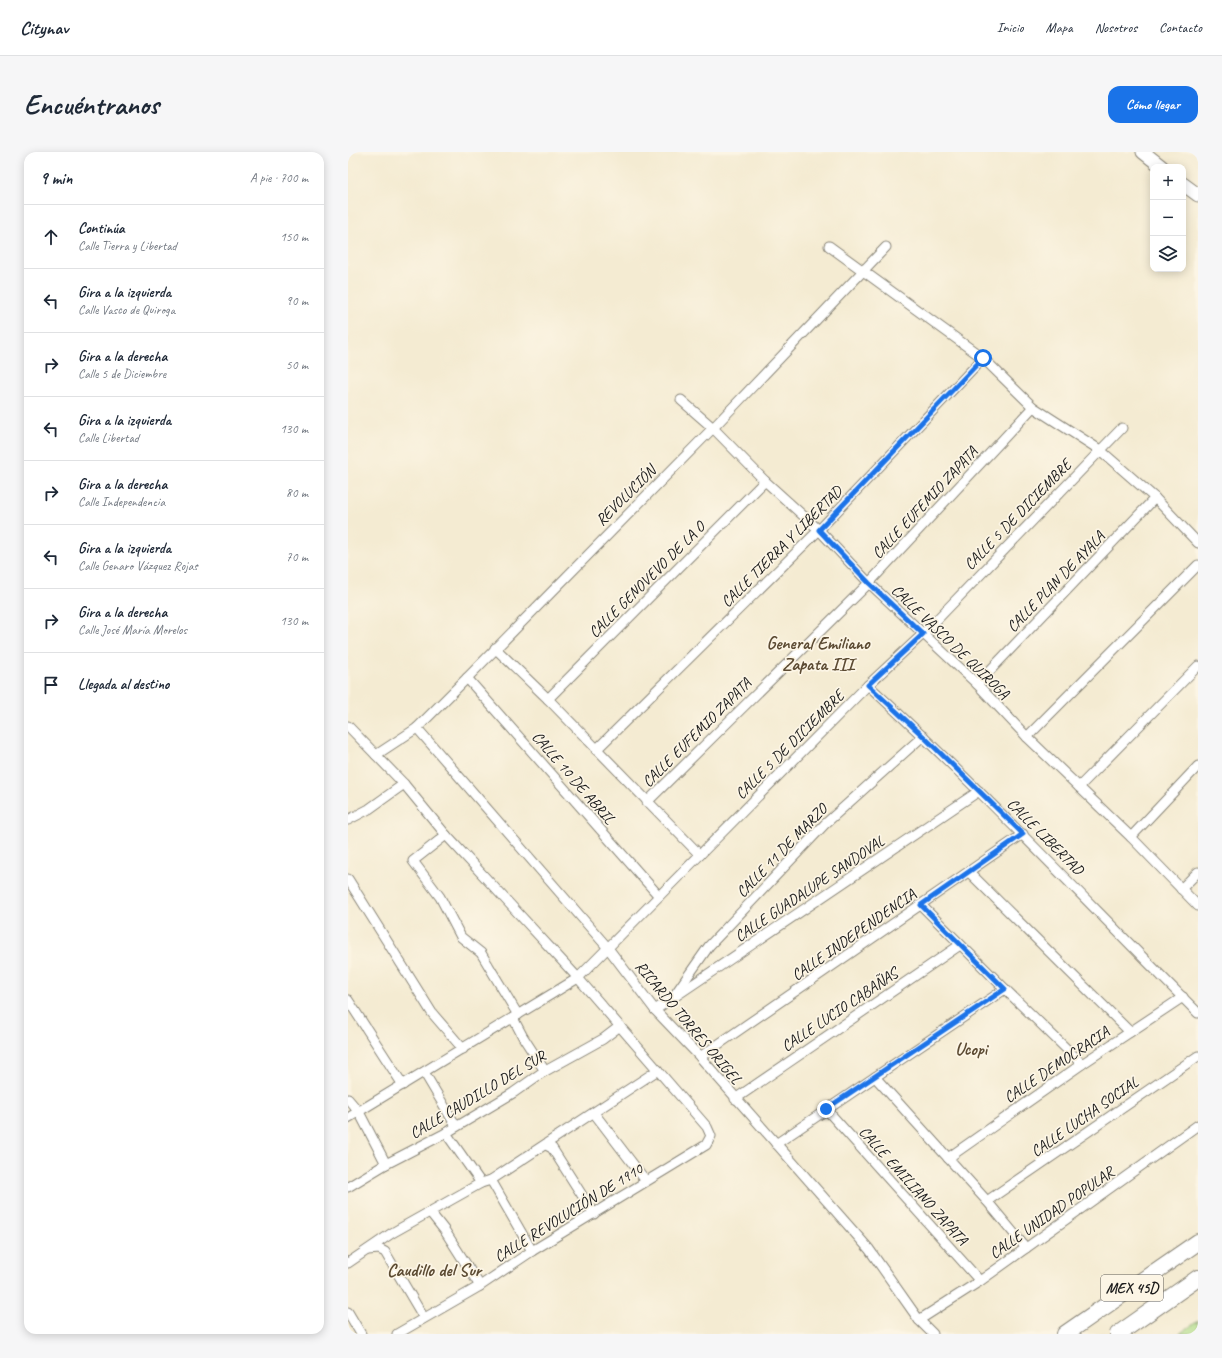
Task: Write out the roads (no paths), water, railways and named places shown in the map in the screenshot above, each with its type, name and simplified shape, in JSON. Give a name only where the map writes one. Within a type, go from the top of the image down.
[{"type":"highway","name":"MEX 45D","points":[[1065,1334],[1198,1242]]},
{"type":"highway","name":"MEX 45D","points":[[1118,1334],[1198,1278]]},
{"type":"street","points":[[1143,152],[1158,164]]},
{"type":"street","points":[[1186,186],[1198,195]]},
{"type":"street","points":[[829,246],[983,358],[1033,407],[1100,450],[1155,498],[1198,543]]},
{"type":"street","name":"REVOLUCIÓN","points":[[376,755],[417,728],[713,428],[862,270],[886,247]]},
{"type":"street","name":"CALLE TIERRA Y LIBERTAD","points":[[596,750],[819,530],[983,358]]},
{"type":"street","name":"CALLE VASCO DE QUIROGA","points":[[681,400],[713,428],[765,481],[819,530],[869,583],[977,684],[1027,737],[1131,837],[1198,906]]},
{"type":"street","name":"CALLE EUFEMIO ZAPATA","points":[[647,802],[869,583],[1033,407]]},
{"type":"street","name":"CALLE 5 DE DICIEMBRE","points":[[348,1118],[578,978],[868,685],[923,634],[1122,428]]},
{"type":"street","name":"CALLE GENOVEVO DE LA O","points":[[548,699],[765,481]]},
{"type":"street","name":"CALLE PLAN DE AYALA","points":[[977,684],[1155,498]]},
{"type":"street","points":[[1027,737],[1198,565]]},
{"type":"street","points":[[495,648],[548,699],[596,750],[700,855]]},
{"type":"street","points":[[1079,787],[1198,666]]},
{"type":"street","name":"CALLE 10 DE ABRIL","points":[[467,678],[658,896]]},
{"type":"street","name":"CALLE LIBERTAD","points":[[868,685],[979,790],[1198,1013]]},
{"type":"street","points":[[348,726],[404,784],[446,835],[578,978],[658,1070],[546,1145],[490,1180],[481,1183],[392,1233],[348,1263]]},
{"type":"street","name":"RICARDO TORRES ORIGEL","points":[[417,728],[608,948],[655,1010],[700,1057],[735,1099],[868,1249],[919,1320],[933,1334]]},
{"type":"street","name":"CALLE 11 DE MARZO","points":[[673,998],[709,946],[825,824],[923,736]]},
{"type":"street","points":[[1131,837],[1198,766]]},
{"type":"street","points":[[348,820],[369,809],[404,784]]},
{"type":"street","name":"CALLE GUADALUPE SANDOVAL","points":[[655,1010],[979,790]]},
{"type":"street","name":"CALLE INDEPENDENCIA","points":[[700,1057],[1023,834]]},
{"type":"street","points":[[446,835],[413,861],[440,897],[461,937],[481,953],[516,1016],[523,1037],[545,1071]]},
{"type":"street","points":[[969,872],[1130,1032]]},
{"type":"street","points":[[1181,889],[1198,872]]},
{"type":"street","points":[[348,879],[432,1013],[463,1049]]},
{"type":"street","points":[[921,905],[1082,1064]]},
{"type":"street","name":"CALLE LUCIO CABAÑAS","points":[[735,1099],[960,945]]},
{"type":"street","points":[[776,1144],[1005,989]]},
{"type":"street","name":"CALLE DEMOCRACIA","points":[[948,1158],[1082,1064],[1183,998]]},
{"type":"street","points":[[348,1000],[403,1085]]},
{"type":"street","name":"CALLE CAUDILLO DEL SUR","points":[[348,1187],[513,1093],[545,1071],[603,1039],[620,1026]]},
{"type":"street","name":"CALLE LUCHA SOCIAL","points":[[987,1201],[1198,1056]]},
{"type":"street","name":"CALLE REVOLUCIÓN DE 1910","points":[[397,1334],[480,1286],[532,1251],[706,1144],[711,1136],[707,1127],[658,1070]]},
{"type":"street","points":[[424,1072],[456,1126]]},
{"type":"street","points":[[875,1077],[987,1201],[1026,1248]]},
{"type":"street","points":[[348,1099],[360,1112],[386,1164]]},
{"type":"street","name":"CALLE EMILIANO ZAPATA","points":[[826,1109],[980,1281]]},
{"type":"street","points":[[594,1113],[646,1181]]},
{"type":"street","name":"CALLE UNIDAD POPULAR","points":[[919,1320],[980,1281],[1198,1125]]},
{"type":"street","points":[[446,1132],[481,1183]]},
{"type":"street","points":[[546,1145],[552,1148],[594,1214]]},
{"type":"street","points":[[490,1180],[532,1251]]},
{"type":"street","points":[[430,1212],[445,1230],[480,1286]]},
{"type":"street","points":[[365,1251],[379,1249],[384,1252],[424,1318]]},
{"type":"street","points":[[348,1312],[361,1334]]},
{"type":"district","name":"General Emiliano Zapata III","points":[[818,653]]},
{"type":"district","name":"Ucopi","points":[[971,1049]]},
{"type":"district","name":"Caudillo del Sur","points":[[434,1270]]}]
